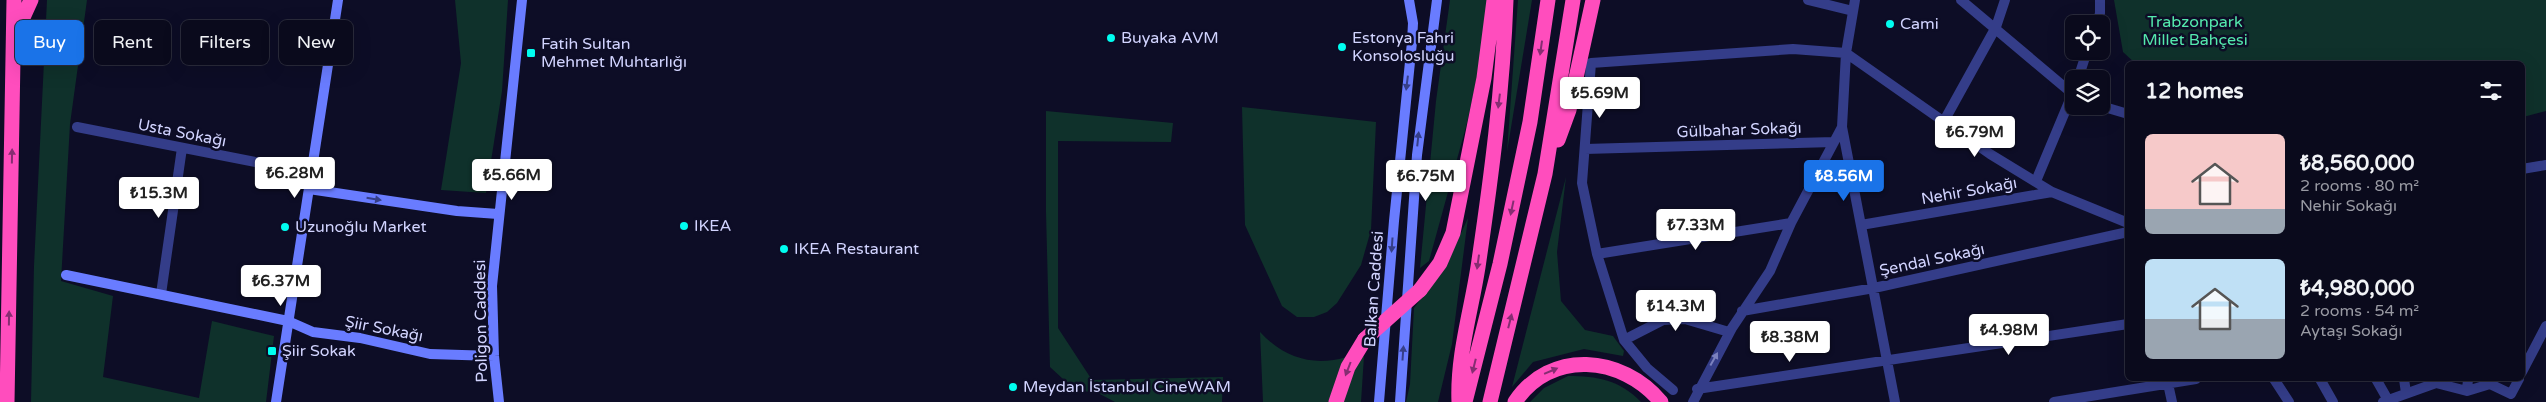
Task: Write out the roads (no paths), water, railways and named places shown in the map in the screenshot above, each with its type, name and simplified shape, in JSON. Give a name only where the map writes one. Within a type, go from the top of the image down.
[{"type":"highway","points":[[8,402],[14,0]]},
{"type":"highway","points":[[14,38],[31,0]]},
{"type":"highway","points":[[1336,402],[1348,367],[1365,339],[1420,290],[1440,263],[1453,233],[1483,86],[1494,0]]},
{"type":"highway","points":[[1459,402],[1461,360],[1478,267],[1505,47],[1506,0]]},
{"type":"highway","points":[[1465,402],[1500,264],[1528,131],[1548,0]]},
{"type":"highway","points":[[1490,402],[1544,174],[1573,0]]},
{"type":"highway","points":[[1544,174],[1568,110],[1592,0]]},
{"type":"highway","points":[[1515,402],[1534,379],[1566,365],[1582,364],[1603,366],[1622,372],[1640,383],[1661,402]]},
{"type":"street","points":[[276,402],[338,0]]},
{"type":"street","name":"Poligon Caddesi","points":[[499,402],[494,356],[492,286],[498,214],[522,0]]},
{"type":"street","name":"Balkan Caddesi","points":[[1379,402],[1394,211],[1412,42],[1413,23],[1409,0]]},
{"type":"street","points":[[1400,402],[1417,155],[1437,0]]},
{"type":"street","points":[[1808,0],[1853,11]]},
{"type":"street","points":[[1854,0],[1846,53],[1842,127],[1895,402]]},
{"type":"street","points":[[1961,0],[1996,27],[2065,86]]},
{"type":"street","points":[[1944,121],[1996,27],[2005,0]]},
{"type":"street","points":[[2099,15],[2100,0]]},
{"type":"street","points":[[1674,390],[1647,368],[1624,340],[1597,254],[1582,183],[1590,63],[1793,49],[1846,53],[1990,154],[2052,192],[2125,221]]},
{"type":"street","points":[[2110,109],[2125,113]]},
{"type":"street","points":[[2036,181],[2065,112]]},
{"type":"street","name":"Usta Sokağı","points":[[77,127],[311,173]]},
{"type":"street","points":[[1692,402],[1697,389],[1729,332],[1770,271],[1791,223],[1842,127]]},
{"type":"street","name":"Gülbahar Sokağı","points":[[1585,149],[1834,142]]},
{"type":"street","points":[[161,294],[182,148]]},
{"type":"street","points":[[2525,168],[2546,164]]},
{"type":"street","points":[[309,189],[457,211],[498,214]]},
{"type":"street","name":"Nehir Sokağı","points":[[1861,225],[2052,192]]},
{"type":"street","points":[[1597,254],[1791,223]]},
{"type":"street","name":"Şendal Sokağı","points":[[1742,311],[1874,288],[2125,233]]},
{"type":"street","name":"Şiir Sokağı","points":[[66,275],[288,321],[313,332],[360,338],[430,354],[494,356]]},
{"type":"street","points":[[1624,340],[1664,320],[1685,319],[1729,332]]},
{"type":"street","points":[[1697,389],[2125,324]]},
{"type":"street","points":[[2525,366],[2546,326]]},
{"type":"street","points":[[2054,402],[2168,381],[2172,402]]},
{"type":"street","points":[[2275,381],[2289,402]]},
{"type":"street","points":[[2321,381],[2333,402]]},
{"type":"street","points":[[2377,381],[2386,401],[2436,381],[2467,391],[2490,384],[2509,398],[2518,381]]},
{"type":"street","points":[[2404,381],[2406,393]]},
{"type":"street","points":[[2467,391],[2468,381]]},
{"type":"place","name":"Cami","points":[[1890,24]]},
{"type":"place","name":"Buyaka AVM","points":[[1111,38]]},
{"type":"place","name":"Estonya Fahri Konsolosluğu","points":[[1342,47]]},
{"type":"place","name":"Fatih Sultan Mehmet Muhtarlığı","points":[[531,53]]},
{"type":"place","name":"IKEA","points":[[684,226]]},
{"type":"place","name":"Uzunoğlu Market","points":[[285,227]]},
{"type":"place","name":"IKEA Restaurant","points":[[784,249]]},
{"type":"place","name":"Şiir Sokak","points":[[272,351]]},
{"type":"place","name":"Meydan İstanbul CineWAM","points":[[1013,387]]},
{"type":"park label","name":"Trabzonpark Millet Bahçesi","points":[[2195,31]]}]
